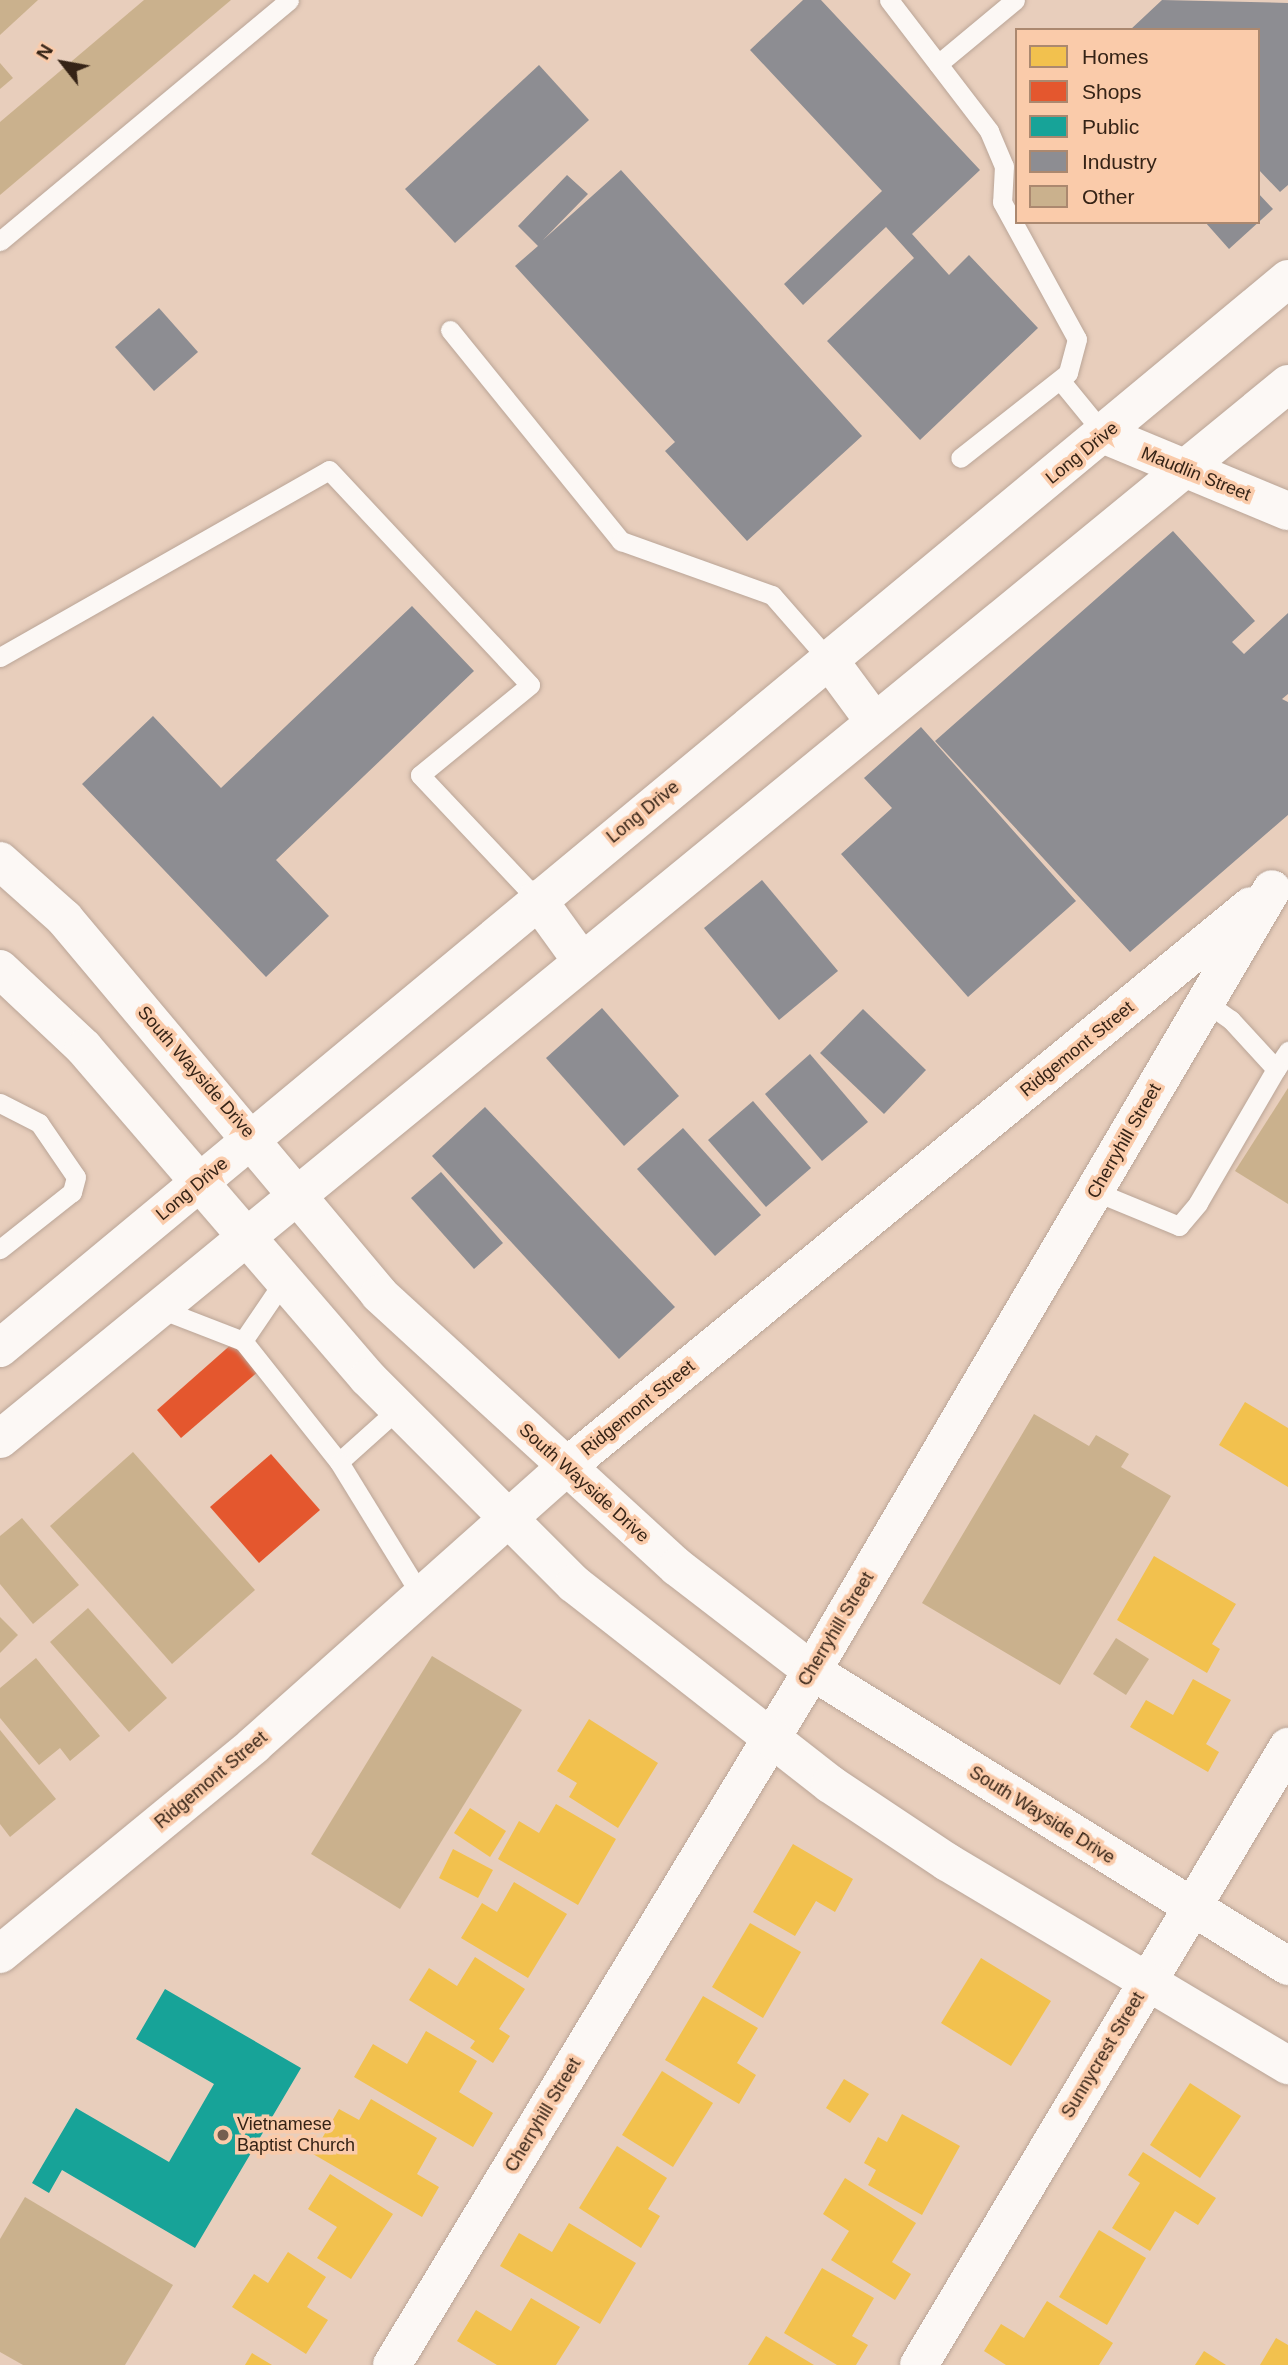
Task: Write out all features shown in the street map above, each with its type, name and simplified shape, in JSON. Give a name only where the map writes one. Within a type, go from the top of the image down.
[{"type":"main road","name":"Long Drive","points":[[0,1348],[537,899],[1105,435],[1288,279]]},
{"type":"main road","points":[[0,1439],[1288,383]]},
{"type":"main road","name":"Maudlin Street","points":[[1105,435],[1288,511]]},
{"type":"main road","points":[[829,660],[874,721]]},
{"type":"main road","name":"South Wayside Drive","points":[[0,861],[64,918],[253,1139],[379,1294],[677,1567],[812,1671],[1191,1909],[1288,1966]]},
{"type":"main road","name":"Cherryhill Street","points":[[392,2365],[770,1736],[812,1671],[1205,1002],[1280,882]]},
{"type":"main road","name":"Ridgemont Street","points":[[0,1954],[422,1597],[510,1521],[566,1467],[1280,882]]},
{"type":"main road","points":[[537,899],[581,960]]},
{"type":"main road","points":[[0,969],[84,1048],[245,1236],[282,1285],[398,1409],[510,1521],[645,1645],[947,1862],[1288,2065]]},
{"type":"main road","name":"Sunnycrest Street","points":[[919,2365],[1288,1747]]},
{"type":"lane","points":[[0,241],[289,0]]},
{"type":"lane","points":[[889,0],[989,131],[1004,166],[1002,202],[1077,339],[1075,360],[1060,380],[960,458]]},
{"type":"lane","points":[[938,64],[1015,0]]},
{"type":"lane","points":[[450,330],[621,541],[772,595],[829,660]]},
{"type":"lane","points":[[1060,380],[1105,435]]},
{"type":"lane","points":[[0,657],[329,470],[530,685],[420,775],[537,899]]},
{"type":"lane","points":[[1205,1002],[1276,1069]]},
{"type":"lane","points":[[1094,1191],[1179,1226],[1288,1051]]},
{"type":"lane","points":[[0,1103],[39,1123],[76,1177],[72,1192],[0,1249]]},
{"type":"lane","points":[[243,1341],[282,1285]]},
{"type":"lane","points":[[158,1308],[243,1341],[339,1462],[422,1597]]},
{"type":"lane","points":[[339,1462],[398,1409]]},
{"type":"building: Homes","points":[[1245,1402],[1288,1428],[1288,1487],[1219,1445]]},
{"type":"building: Homes","points":[[1154,1556],[1236,1604],[1212,1644],[1220,1649],[1207,1673],[1117,1620]]},
{"type":"building: Homes","points":[[1193,1679],[1231,1700],[1206,1744],[1219,1752],[1208,1772],[1130,1727],[1146,1700],[1173,1715]]},
{"type":"building: Homes","points":[[589,1719],[658,1763],[618,1828],[569,1797],[577,1783],[557,1771]]},
{"type":"building: Homes","points":[[556,1804],[616,1839],[578,1905],[498,1859],[519,1821],[539,1833]]},
{"type":"building: Homes","points":[[470,1808],[506,1831],[490,1857],[454,1833]]},
{"type":"building: Homes","points":[[793,1844],[853,1879],[835,1912],[816,1901],[795,1936],[753,1912]]},
{"type":"building: Homes","points":[[453,1849],[493,1870],[478,1898],[439,1878]]},
{"type":"building: Homes","points":[[514,1882],[567,1914],[528,1978],[461,1938],[482,1903],[497,1912]]},
{"type":"building: Homes","points":[[750,1923],[801,1952],[763,2018],[712,1987]]},
{"type":"building: Homes","points":[[475,1957],[525,1989],[499,2029],[510,2036],[493,2063],[470,2048],[475,2041],[409,2000],[429,1968],[457,1986]]},
{"type":"building: Homes","points":[[981,1958],[1051,2001],[1011,2066],[941,2023]]},
{"type":"building: Homes","points":[[703,1996],[758,2028],[737,2063],[756,2075],[739,2104],[665,2060]]},
{"type":"building: Homes","points":[[426,2031],[477,2061],[459,2092],[493,2113],[473,2147],[354,2077],[373,2044],[407,2064]]},
{"type":"building: Homes","points":[[662,2071],[713,2103],[673,2167],[622,2135]]},
{"type":"building: Homes","points":[[844,2079],[869,2094],[850,2123],[826,2108]]},
{"type":"building: Homes","points":[[1190,2083],[1241,2116],[1200,2178],[1150,2145]]},
{"type":"building: Homes","points":[[371,2099],[437,2138],[417,2174],[439,2187],[422,2217],[313,2154],[339,2109],[359,2120]]},
{"type":"building: Homes","points":[[902,2114],[960,2146],[922,2215],[868,2185],[876,2170],[864,2163],[878,2137],[887,2142]]},
{"type":"building: Homes","points":[[617,2146],[667,2178],[648,2209],[660,2216],[641,2248],[579,2208]]},
{"type":"building: Homes","points":[[1143,2152],[1216,2198],[1198,2225],[1175,2211],[1150,2251],[1112,2228],[1140,2183],[1128,2175]]},
{"type":"building: Homes","points":[[330,2174],[393,2214],[351,2279],[317,2258],[337,2227],[308,2209]]},
{"type":"building: Homes","points":[[845,2178],[916,2223],[892,2262],[911,2274],[895,2300],[831,2260],[849,2231],[823,2214]]},
{"type":"building: Homes","points":[[569,2223],[636,2263],[600,2324],[500,2266],[519,2233],[552,2252]]},
{"type":"building: Homes","points":[[1099,2230],[1146,2258],[1107,2325],[1059,2297]]},
{"type":"building: Homes","points":[[288,2252],[326,2277],[307,2307],[328,2320],[306,2354],[232,2307],[254,2274],[268,2283]]},
{"type":"building: Homes","points":[[822,2268],[874,2298],[852,2336],[868,2345],[856,2365],[837,2365],[784,2333]]},
{"type":"building: Homes","points":[[531,2298],[580,2327],[556,2365],[497,2365],[457,2341],[476,2310],[511,2331]]},
{"type":"building: Homes","points":[[1047,2301],[1113,2343],[1099,2365],[1006,2365],[984,2351],[1001,2324],[1024,2338]]},
{"type":"building: Homes","points":[[766,2336],[814,2365],[748,2365]]},
{"type":"building: Homes","points":[[1276,2338],[1288,2345],[1288,2365],[1260,2365]]},
{"type":"building: Homes","points":[[1204,2351],[1226,2365],[1195,2365]]},
{"type":"building: Homes","points":[[252,2353],[272,2365],[245,2365]]},
{"type":"building: Shops","points":[[234,1342],[259,1371],[181,1438],[157,1410]]},
{"type":"building: Shops","points":[[271,1454],[320,1510],[259,1563],[210,1507]]},
{"type":"building: Public","name":"Vietnamese Baptist Church","points":[[165,1989],[301,2068],[195,2248],[62,2170],[49,2193],[32,2183],[76,2108],[169,2162],[214,2084],[136,2039]]},
{"type":"building: Industry","points":[[803,0],[821,0],[980,170],[912,234],[949,275],[969,255],[1038,328],[920,440],[827,341],[914,258],[886,227],[803,305],[784,284],[882,191],[750,50]]},
{"type":"building: Industry","points":[[1162,0],[1288,3],[1288,185],[1280,192],[1260,171],[1260,28],[1132,28]]},
{"type":"building: Industry","points":[[539,65],[589,120],[455,243],[405,189]]},
{"type":"building: Industry","points":[[621,170],[862,436],[747,541],[665,451],[675,442],[515,266],[538,246],[518,226],[567,175],[588,194],[543,240]]},
{"type":"building: Industry","points":[[1260,195],[1273,209],[1260,221]]},
{"type":"building: Industry","points":[[1207,224],[1256,224],[1229,249]]},
{"type":"building: Industry","points":[[159,308],[198,352],[154,391],[115,347]]},
{"type":"building: Industry","points":[[1173,531],[1255,621],[1232,642],[1244,654],[1288,613],[1288,694],[1282,699],[1288,702],[1288,815],[1130,952],[935,741]]},
{"type":"building: Industry","points":[[412,606],[474,671],[276,860],[329,916],[266,977],[82,784],[153,716],[221,788]]},
{"type":"building: Industry","points":[[921,727],[1076,901],[968,997],[841,854],[892,808],[864,778]]},
{"type":"building: Industry","points":[[762,880],[838,971],[779,1020],[704,928]]},
{"type":"building: Industry","points":[[602,1008],[679,1096],[624,1146],[546,1058]]},
{"type":"building: Industry","points":[[863,1009],[926,1070],[884,1114],[820,1053]]},
{"type":"building: Industry","points":[[810,1054],[868,1122],[822,1161],[765,1094]]},
{"type":"building: Industry","points":[[753,1101],[811,1168],[766,1207],[708,1140]]},
{"type":"building: Industry","points":[[485,1107],[675,1307],[619,1359],[432,1156]]},
{"type":"building: Industry","points":[[683,1128],[761,1215],[715,1256],[637,1169]]},
{"type":"building: Industry","points":[[441,1172],[503,1243],[474,1269],[411,1198]]},
{"type":"building: Other","points":[[0,0],[38,0],[0,35]]},
{"type":"building: Other","points":[[144,0],[231,0],[0,195],[0,122]]},
{"type":"building: Other","points":[[0,63],[13,78],[0,89]]},
{"type":"building: Other","points":[[1288,1088],[1288,1204],[1235,1171]]},
{"type":"building: Other","points":[[1034,1414],[1089,1446],[1096,1435],[1129,1454],[1121,1467],[1171,1496],[1060,1685],[922,1603]]},
{"type":"building: Other","points":[[133,1452],[255,1590],[172,1664],[50,1526]]},
{"type":"building: Other","points":[[22,1518],[79,1585],[33,1624],[0,1584],[0,1536]]},
{"type":"building: Other","points":[[88,1608],[167,1698],[129,1732],[50,1642]]},
{"type":"building: Other","points":[[0,1617],[18,1635],[0,1653]]},
{"type":"building: Other","points":[[1116,1638],[1149,1659],[1126,1695],[1093,1674]]},
{"type":"building: Other","points":[[432,1656],[522,1710],[400,1909],[311,1854]]},
{"type":"building: Other","points":[[36,1658],[100,1736],[70,1761],[60,1748],[39,1765],[0,1718],[0,1688]]},
{"type":"building: Other","points":[[0,1730],[56,1799],[10,1837],[0,1824]]},
{"type":"building: Other","points":[[25,2197],[173,2285],[125,2365],[23,2365],[0,2352],[0,2239]]},
{"type":"place","name":"Vietnamese Baptist Church","points":[[223,2135]]}]
